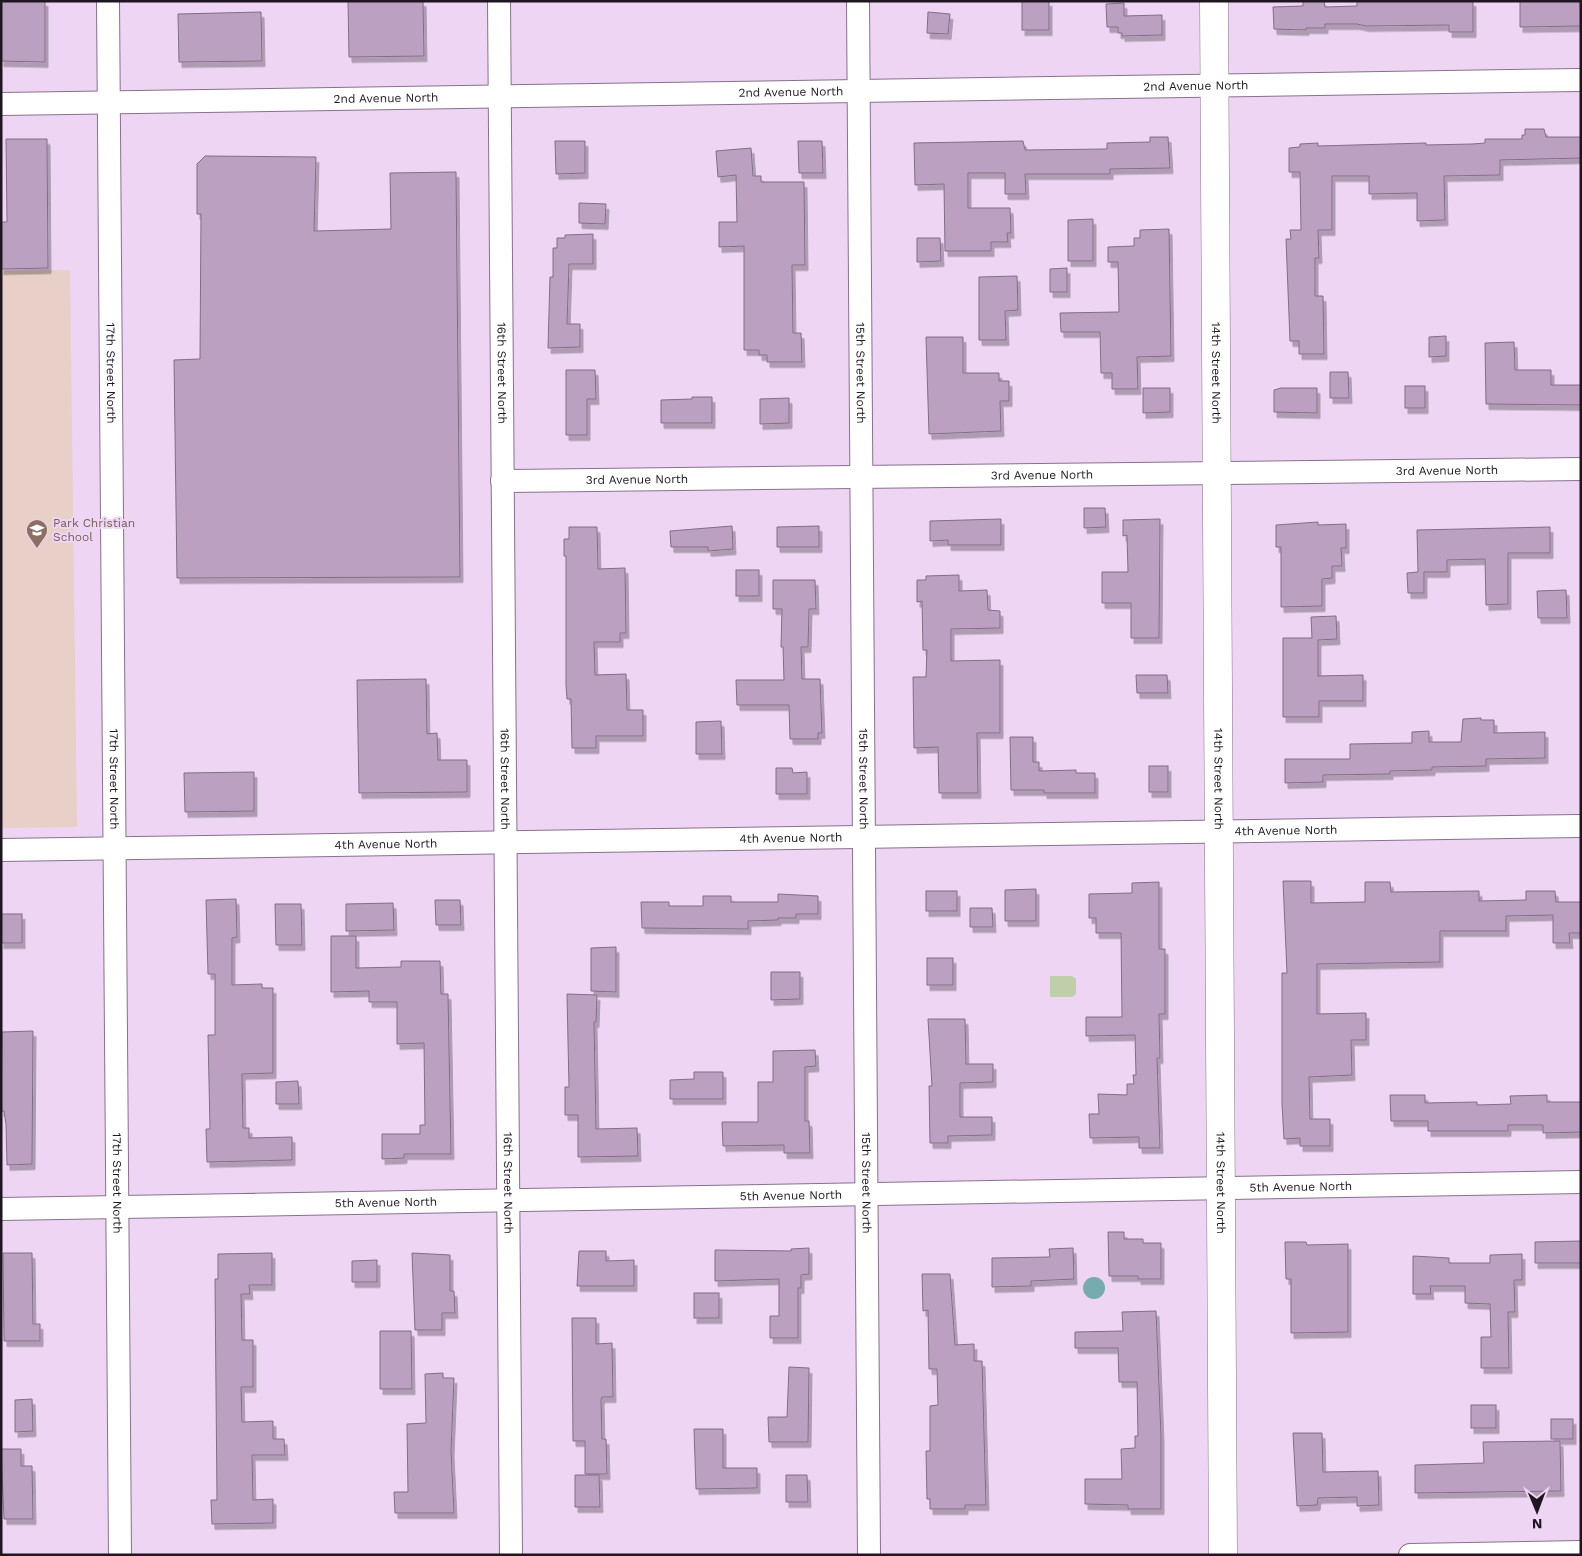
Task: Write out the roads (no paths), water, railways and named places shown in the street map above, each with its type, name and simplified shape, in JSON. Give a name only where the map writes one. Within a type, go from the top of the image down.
[{"type":"street","name":"17th Street North","points":[[108,1],[120,1555]]},
{"type":"street","name":"16th Street North","points":[[499,1],[511,1555]]},
{"type":"street","name":"15th Street North","points":[[858,1],[869,1555]]},
{"type":"street","name":"14th Street North","points":[[1214,1],[1223,1555]]},
{"type":"street","name":"2nd Avenue North","points":[[1,104],[1581,80]]},
{"type":"street","name":"3rd Avenue North","points":[[502,482],[1581,469]]},
{"type":"street","name":"4th Avenue North","points":[[1,850],[1581,826]]},
{"type":"street","name":"5th Avenue North","points":[[1,1209],[1581,1182]]},
{"type":"street","points":[[1410,1555],[1581,1552]]},
{"type":"place","name":"Park Christian School","points":[[37,549]]}]
